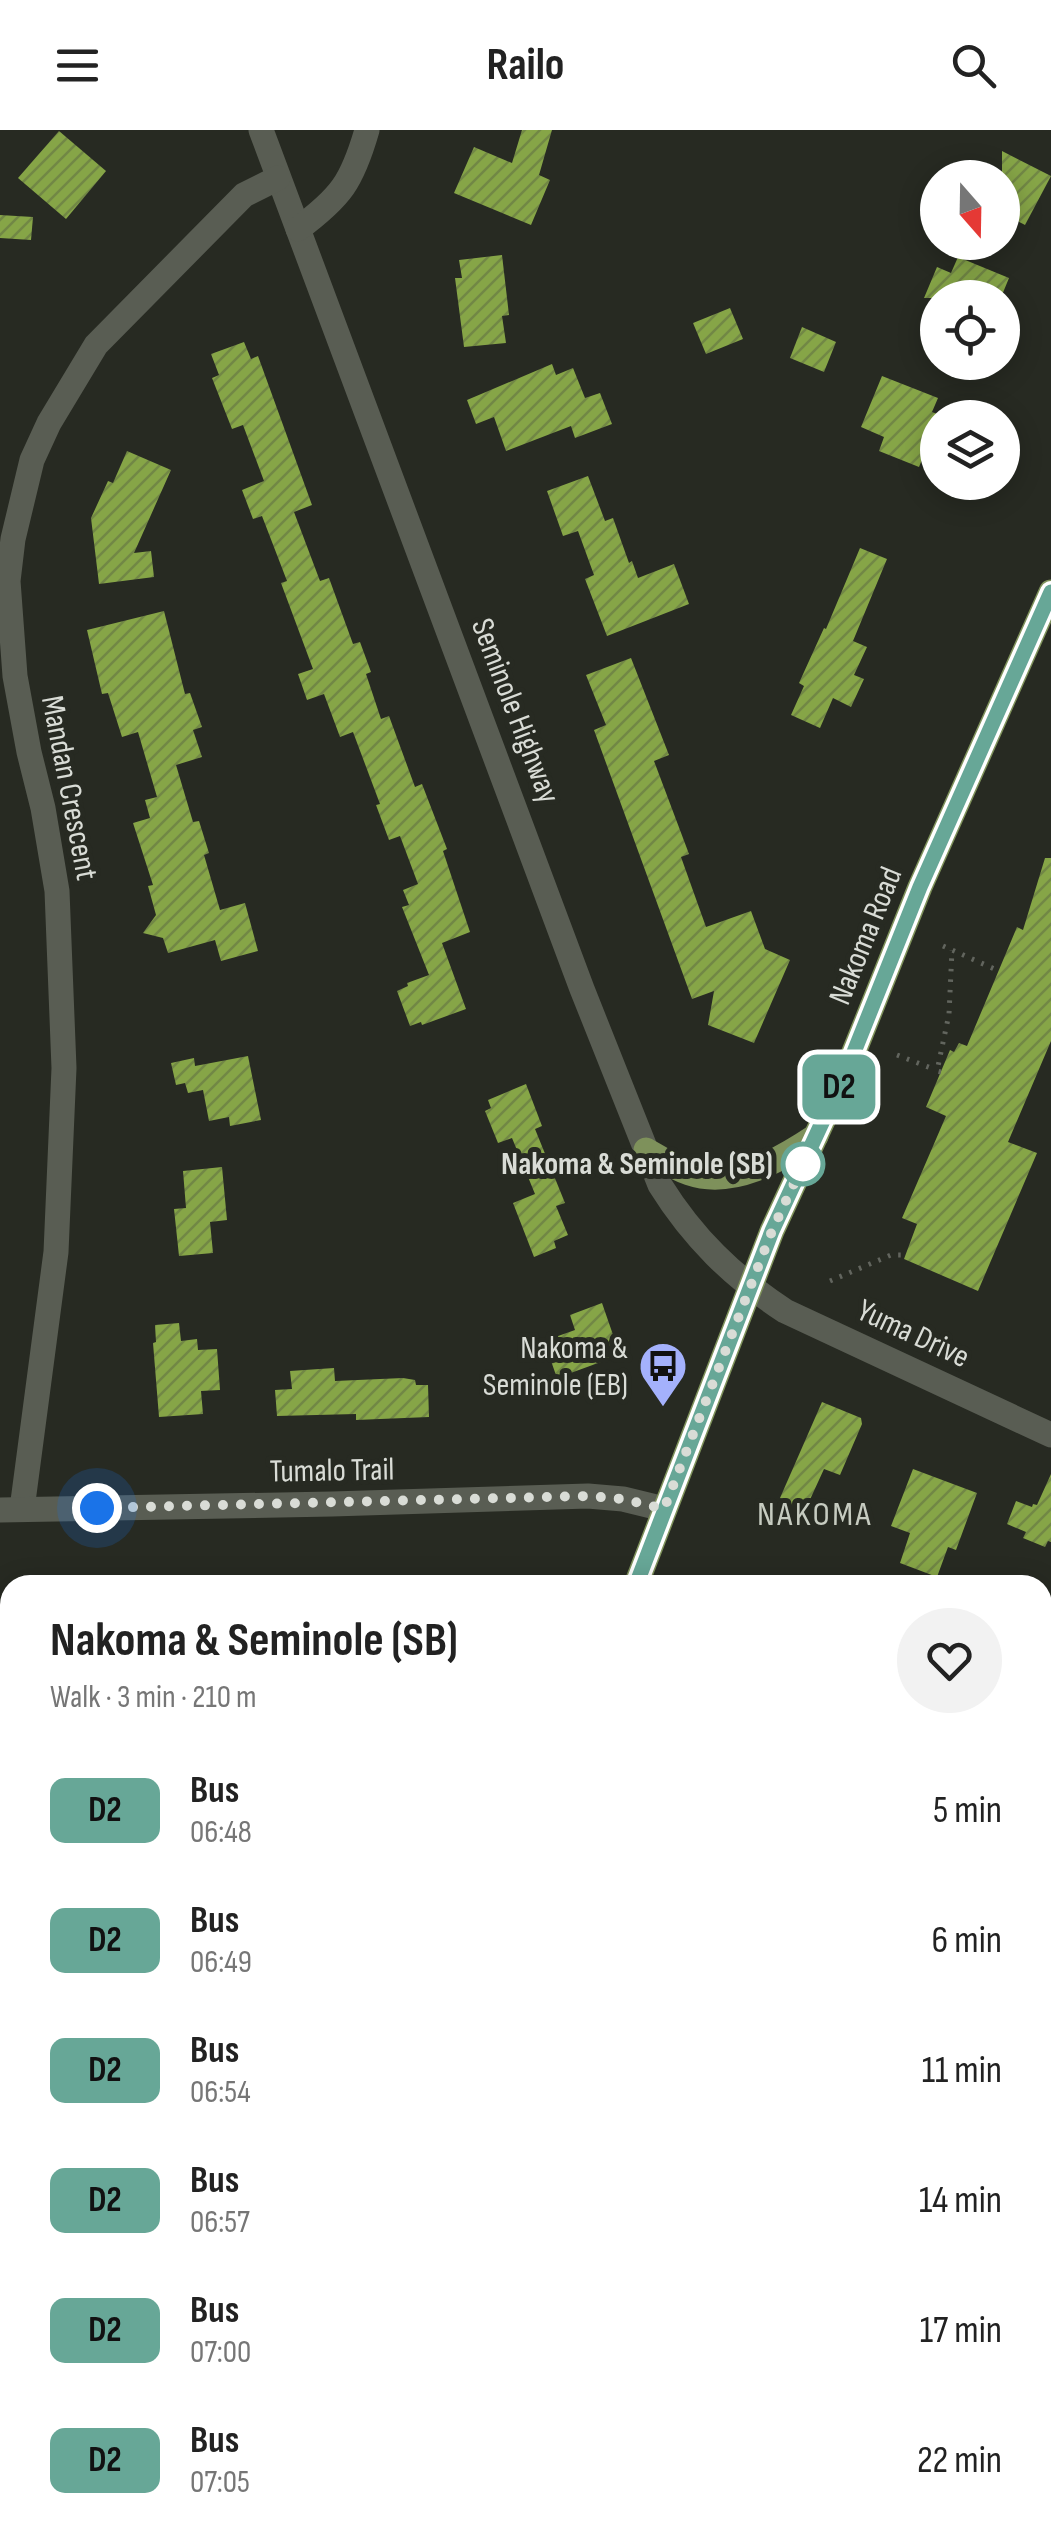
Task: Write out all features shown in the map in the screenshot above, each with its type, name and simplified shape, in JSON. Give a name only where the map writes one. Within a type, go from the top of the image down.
[{"type":"main road","name":"Nakoma Road","points":[[640,1575],[772,1231],[850,1062],[920,887],[1051,592]]},
{"type":"main road","points":[[646,1150],[689,1173],[719,1177],[780,1160],[816,1136]]},
{"type":"street","name":"Seminole Highway","points":[[261,130],[582,988],[660,1185],[714,1256],[750,1288]]},
{"type":"street","points":[[298,230],[336,201],[357,164],[367,130]]},
{"type":"street","name":"Mandan Crescent","points":[[11,1509],[56,1252],[64,1068],[57,891],[44,808],[15,676],[8,580],[12,539],[32,460],[96,345],[244,194],[278,178]]},
{"type":"street","name":"Yuma Drive","points":[[750,1288],[786,1311],[1051,1435]]},
{"type":"street","name":"Tumalo Trail","points":[[11,1509],[588,1496],[664,1509]]},
{"type":"path","points":[[943,946],[999,971]]},
{"type":"path","points":[[897,1054],[939,1071],[949,1014],[952,950]]},
{"type":"path","points":[[830,1281],[891,1255],[905,1255]]},
{"type":"building","points":[[522,130],[552,130],[539,175],[550,180],[531,225],[454,193],[474,147],[512,163]]},
{"type":"building","points":[[59,131],[106,171],[66,219],[18,178]]},
{"type":"building","points":[[1002,151],[1020,160],[1002,160]]},
{"type":"building","points":[[1020,160],[1051,176],[1025,225],[1020,222]]},
{"type":"building","points":[[0,215],[33,217],[31,240],[0,238]]},
{"type":"building","points":[[502,255],[509,315],[502,316],[506,343],[464,347],[455,278],[462,278],[459,260]]},
{"type":"building","points":[[957,260],[965,260],[1009,278],[932,280],[937,267],[951,273]]},
{"type":"building","points":[[730,308],[743,339],[706,354],[693,323]]},
{"type":"building","points":[[802,327],[836,342],[824,372],[790,358]]},
{"type":"building","points":[[244,342],[251,359],[258,356],[312,505],[294,512],[320,581],[329,578],[353,644],[360,642],[381,719],[389,716],[415,787],[422,784],[447,849],[443,851],[470,932],[442,943],[466,1009],[422,1025],[421,1022],[410,1026],[397,991],[429,975],[402,907],[409,905],[403,890],[418,884],[400,836],[389,840],[353,732],[340,737],[324,694],[307,700],[298,674],[313,669],[281,583],[287,581],[262,516],[253,519],[242,490],[264,481],[243,425],[232,429],[212,378],[219,375],[211,354]]},
{"type":"building","points":[[552,364],[556,375],[573,368],[585,398],[600,393],[612,424],[575,438],[571,426],[506,451],[494,417],[476,424],[467,400]]},
{"type":"building","points":[[882,376],[938,398],[920,400],[919,467],[879,451],[884,437],[861,427]]},
{"type":"building","points":[[127,451],[171,470],[134,553],[151,551],[154,577],[99,584],[91,518]]},
{"type":"building","points":[[588,476],[605,521],[613,518],[638,578],[674,564],[689,604],[607,636],[585,579],[594,575],[578,531],[563,536],[547,491]]},
{"type":"building","points":[[860,548],[887,559],[853,641],[867,647],[854,675],[864,679],[851,707],[833,698],[820,728],[791,715],[804,686],[799,683]]},
{"type":"building","points":[[164,611],[185,694],[190,693],[202,727],[193,730],[202,757],[176,765],[193,822],[199,821],[209,853],[204,855],[220,910],[245,903],[258,951],[221,961],[215,940],[168,953],[163,938],[143,933],[156,915],[148,886],[153,885],[133,823],[150,818],[145,800],[157,797],[138,732],[122,737],[108,693],[102,694],[87,630]]},
{"type":"building","points":[[631,658],[669,755],[654,761],[689,854],[681,857],[706,927],[751,911],[765,949],[790,960],[754,1043],[708,1025],[714,991],[692,999],[594,730],[606,725],[586,675]]},
{"type":"building","points":[[1045,858],[1051,858],[1051,1041],[1008,1142],[1037,1153],[978,1291],[904,1259],[917,1224],[902,1218],[946,1116],[926,1107],[950,1050],[954,1052],[959,1043],[967,1046],[1017,927],[1023,930]]},
{"type":"building","points":[[248,1056],[261,1120],[230,1126],[229,1117],[209,1121],[203,1090],[188,1093],[185,1083],[176,1085],[171,1063],[194,1058],[195,1066]]},
{"type":"building","points":[[526,1084],[542,1126],[535,1129],[565,1203],[556,1206],[568,1235],[554,1241],[556,1248],[534,1257],[513,1203],[535,1194],[512,1138],[498,1143],[485,1111],[491,1108],[488,1100]]},
{"type":"building","points":[[222,1167],[227,1220],[210,1222],[213,1253],[179,1256],[174,1209],[186,1208],[183,1171]]},
{"type":"building","points":[[602,1303],[620,1355],[557,1378],[544,1341],[575,1330],[570,1315]]},
{"type":"building","points":[[179,1323],[181,1341],[197,1339],[198,1350],[217,1349],[220,1390],[201,1391],[203,1414],[159,1417],[155,1325]]},
{"type":"building","points":[[334,1368],[335,1381],[403,1378],[415,1380],[416,1385],[428,1385],[429,1417],[356,1420],[356,1414],[277,1416],[275,1390],[292,1389],[290,1371]]},
{"type":"building","points":[[822,1402],[861,1418],[862,1424],[840,1475],[824,1469],[797,1528],[776,1520],[786,1500],[780,1498]]},
{"type":"building","points":[[913,1469],[977,1493],[956,1550],[948,1547],[938,1575],[900,1563],[910,1533],[891,1526]]},
{"type":"building","points":[[1051,1474],[1051,1542],[1045,1547],[1023,1538],[1026,1532],[1007,1524],[1016,1501],[1037,1505]]},
{"type":"bus line","name":"D2","points":[[640,1575],[772,1231],[850,1062],[920,887],[1051,592]]},
{"type":"place","name":"Nakoma & Seminole (SB)","points":[[803,1164]]},
{"type":"place","name":"Nakoma & Seminole (EB)","points":[[663,1408]]},
{"type":"district","name":"NAKOMA","points":[[815,1514]]},
{"type":"route","points":[[97,1508],[588,1496],[664,1509],[772,1231],[803,1164]]}]
